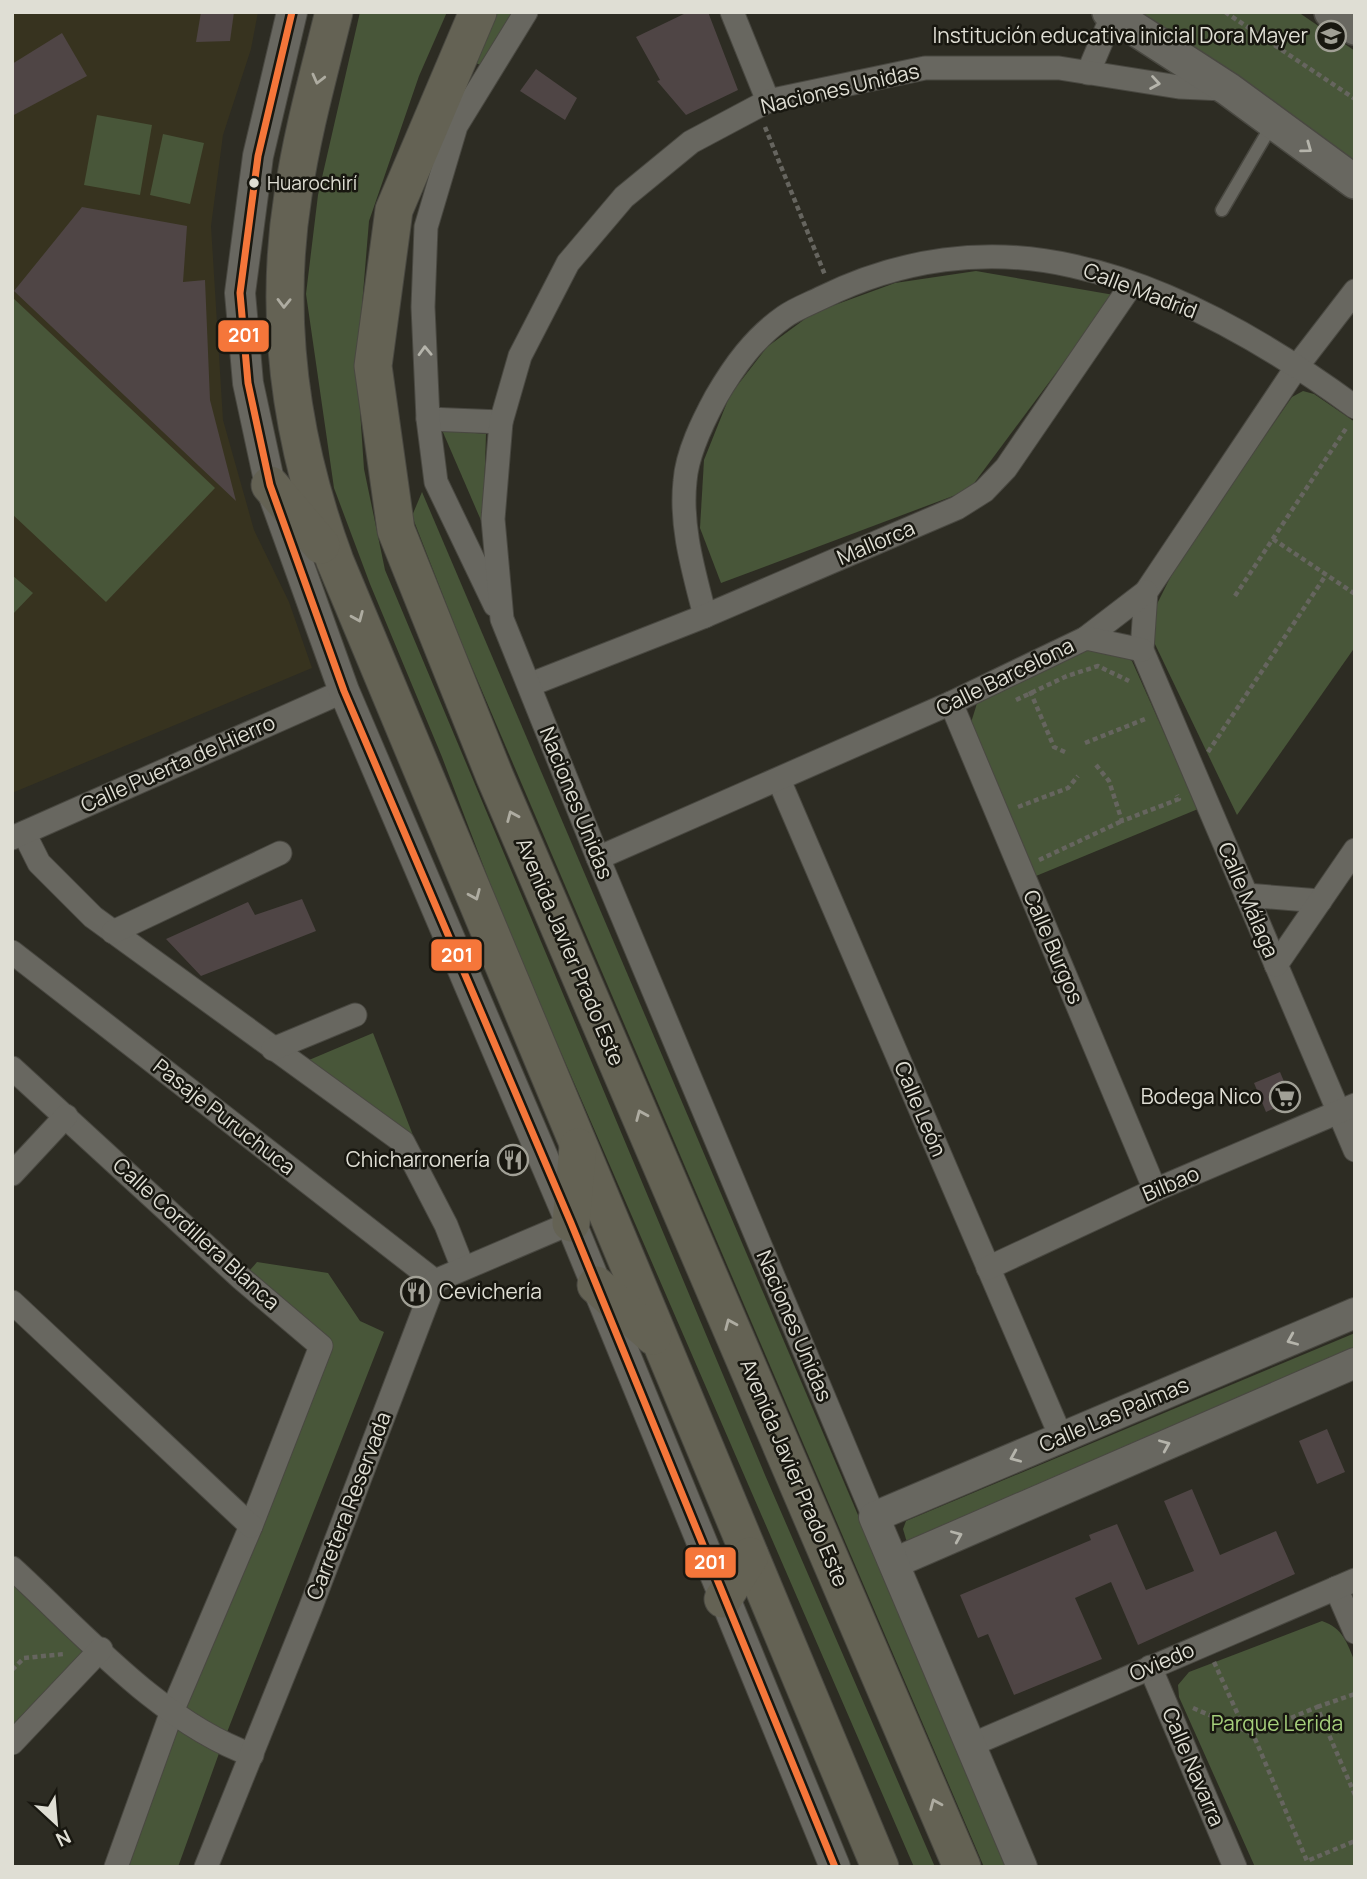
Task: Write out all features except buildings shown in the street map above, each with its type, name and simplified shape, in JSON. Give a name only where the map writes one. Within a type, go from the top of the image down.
[{"type":"main road","points":[[334,12],[292,195],[284,310],[290,392],[299,445],[335,562],[880,1867]]},
{"type":"main road","name":"Avenida Javier Prado Este","points":[[478,12],[394,211],[373,366],[396,530],[495,777],[962,1867]]},
{"type":"main road","points":[[1331,12],[1355,28]]},
{"type":"main road","points":[[1111,13],[1228,89],[1355,182]]},
{"type":"main road","points":[[394,211],[456,126]]},
{"type":"main road","points":[[270,485],[335,562]]},
{"type":"main road","points":[[571,1223],[579,1142]]},
{"type":"main road","points":[[596,1285],[660,1342]]},
{"type":"main road","points":[[723,1599],[750,1556]]},
{"type":"street","points":[[292,12],[258,156],[240,293],[248,383],[270,485],[344,691],[571,1223],[835,1867]]},
{"type":"street","points":[[502,619],[436,482],[428,419],[423,307],[426,227],[456,126],[526,12]]},
{"type":"street","points":[[732,12],[762,104]]},
{"type":"street","points":[[1088,73],[1111,13]]},
{"type":"street","name":"Naciones Unidas","points":[[1023,1867],[598,858],[502,619],[493,519],[501,422],[520,356],[568,263],[624,197],[691,142],[762,104],[925,68],[1059,68],[1179,87],[1228,89]]},
{"type":"street","name":"Calle Madrid","points":[[705,616],[687,545],[685,480],[704,419],[737,361],[784,316],[850,283],[933,259],[1000,255],[1073,265],[1177,301],[1298,365],[1351,416]]},
{"type":"street","name":"Mallorca","points":[[529,685],[705,616],[957,508],[984,491],[1006,468],[1132,284]]},
{"type":"street","points":[[1086,638],[1146,592],[1298,365],[1355,291]]},
{"type":"street","points":[[428,419],[501,422]]},
{"type":"street","points":[[1142,650],[1146,592]]},
{"type":"street","name":"Calle Barcelona","points":[[598,858],[951,703],[1086,638],[1142,650]]},
{"type":"street","name":"Calle Málaga","points":[[1142,650],[1276,965],[1347,1108],[1355,1150]]},
{"type":"street","name":"Calle Puerta de Hierro","points":[[18,835],[344,691]]},
{"type":"street","name":"Calle Burgos","points":[[951,703],[1155,1191]]},
{"type":"street","name":"Calle León","points":[[779,780],[1061,1437]]},
{"type":"street","points":[[18,835],[39,863],[93,917],[403,1142],[446,1225],[463,1268]]},
{"type":"street","points":[[1276,965],[1355,850]]},
{"type":"street","points":[[113,932],[280,853]]},
{"type":"street","points":[[1246,895],[1320,901]]},
{"type":"street","name":"Pasaje Puruchuca","points":[[12,953],[435,1281]]},
{"type":"street","points":[[273,1049],[355,1015]]},
{"type":"street","name":"Calle Cordillera Blanca","points":[[12,1068],[242,1279],[321,1346],[251,1526]]},
{"type":"street","name":"Bilbao","points":[[988,1268],[1155,1191],[1347,1108]]},
{"type":"street","points":[[12,1174],[66,1116]]},
{"type":"street","points":[[435,1281],[571,1223]]},
{"type":"street","name":"Carretera Reservada","points":[[206,1867],[435,1281]]},
{"type":"street","points":[[12,1301],[251,1526],[171,1714],[116,1867]]},
{"type":"street","name":"Calle Las Palmas","points":[[874,1517],[1355,1313]]},
{"type":"street","points":[[894,1563],[1355,1363]]},
{"type":"street","points":[[12,1568],[171,1714],[222,1745],[252,1755]]},
{"type":"street","points":[[1345,1584],[1355,1632]]},
{"type":"street","name":"Oviedo","points":[[971,1745],[1345,1584]]},
{"type":"street","points":[[12,1743],[100,1649]]},
{"type":"street","name":"Calle Navarra","points":[[1150,1667],[1235,1867]]},
{"type":"lane","points":[[1222,210],[1273,123]]},
{"type":"path","points":[[1225,12],[1355,99]]},
{"type":"path","points":[[762,104],[833,292]]},
{"type":"path","points":[[1235,596],[1351,416]]},
{"type":"path","points":[[1272,539],[1355,594]]},
{"type":"path","points":[[1193,769],[1210,750],[1326,575]]},
{"type":"path","points":[[1005,704],[1067,676],[1098,666],[1131,682]]},
{"type":"path","points":[[1020,671],[1054,747],[1065,752]]},
{"type":"path","points":[[1140,706],[1150,730]]},
{"type":"path","points":[[1085,743],[1145,719]]},
{"type":"path","points":[[1096,765],[1109,781],[1122,821]]},
{"type":"path","points":[[1014,808],[1068,788],[1078,776]]},
{"type":"path","points":[[1033,850],[1037,860],[1122,821],[1179,799],[1174,788]]},
{"type":"path","points":[[1010,797],[1019,819]]},
{"type":"path","points":[[1206,1644],[1245,1731]]},
{"type":"path","points":[[12,1670],[24,1658],[64,1654]]},
{"type":"path","points":[[1162,1695],[1253,1734],[1355,1694]]},
{"type":"path","points":[[1317,1707],[1355,1795]]},
{"type":"path","points":[[1253,1734],[1307,1861],[1355,1841]]},
{"type":"shaded area","points":[[12,12],[258,12],[251,49],[223,135],[211,226],[223,420],[254,530],[289,602],[312,668],[12,793]]},
{"type":"green space","points":[[360,12],[447,12],[419,76],[369,221],[357,366],[364,469],[385,570],[765,1475],[935,1867],[914,1867],[507,928],[334,488],[306,294],[318,195]]},
{"type":"green space","points":[[490,12],[514,12],[483,66],[468,60]]},
{"type":"green space","points":[[1111,12],[1298,12],[1355,51],[1355,171]]},
{"type":"green space","points":[[97,115],[152,125],[140,195],[84,185]]},
{"type":"green space","points":[[163,134],[204,143],[190,204],[150,195]]},
{"type":"green space","points":[[976,271],[1114,295],[969,490],[721,583],[700,528],[704,460],[730,395],[767,347],[813,313],[895,283]]},
{"type":"green space","points":[[12,297],[215,488],[106,602],[12,514]]},
{"type":"green space","points":[[1303,391],[1314,394],[1355,422],[1355,647],[1237,815],[1153,640],[1151,616],[1179,560],[1292,397]]},
{"type":"green space","points":[[442,430],[486,434],[483,525]]},
{"type":"green space","points":[[422,492],[1008,1867],[984,1867],[462,644],[412,516]]},
{"type":"green space","points":[[12,575],[33,593],[12,615]]},
{"type":"green space","points":[[1086,647],[1119,653],[1132,661],[1198,809],[1036,876],[970,726],[978,700]]},
{"type":"green space","points":[[373,1033],[416,1143],[309,1060]]},
{"type":"green space","points":[[257,1262],[328,1273],[360,1321],[384,1332],[222,1745],[178,1867],[116,1867],[318,1347],[243,1278]]},
{"type":"green space","points":[[1355,1333],[1355,1355],[908,1546],[903,1529],[906,1521]]},
{"type":"green space","points":[[12,1568],[101,1649],[12,1743]]},
{"type":"green space","name":"Parque Lerida","points":[[1322,1621],[1340,1632],[1355,1662],[1355,1867],[1255,1867],[1179,1697],[1178,1685],[1189,1672]]},
{"type":"transit line","name":"201","points":[[292,12],[258,156],[240,293],[248,383],[270,485],[344,691],[571,1223],[835,1867]]},
{"type":"place","name":"Institución educativa inicial Dora Mayer","points":[[1331,36]]},
{"type":"place","name":"Huarochirí","points":[[254,183]]},
{"type":"place","name":"Bodega Nico","points":[[1285,1097]]},
{"type":"place","name":"Chicharronería","points":[[513,1160]]},
{"type":"place","name":"Cevichería","points":[[416,1292]]}]
